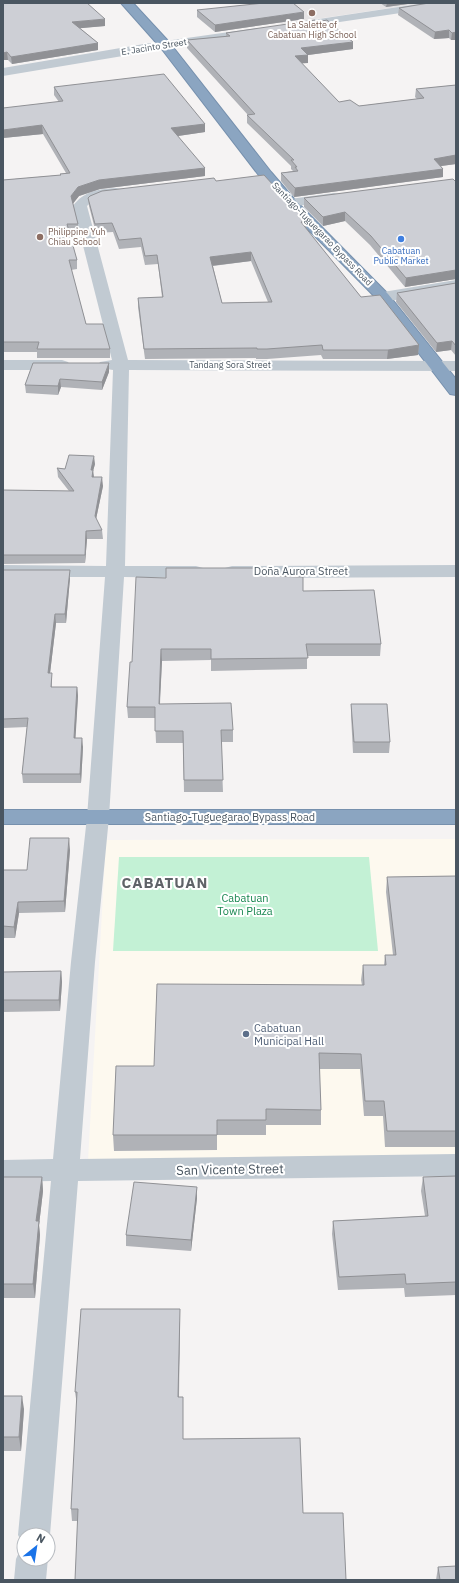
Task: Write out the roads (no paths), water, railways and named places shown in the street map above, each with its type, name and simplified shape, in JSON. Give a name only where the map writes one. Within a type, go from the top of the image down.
[{"type":"highway","name":"Santiago-Tuguegarao Bypass Road","points":[[127,3],[165,45],[266,175],[290,203],[383,297],[456,390]]},
{"type":"highway","name":"Santiago-Tuguegarao Bypass Road","points":[[3,817],[456,817]]},
{"type":"street","points":[[291,26],[448,3]]},
{"type":"street","name":"E. Jacinto Street","points":[[3,72],[165,45],[267,30]]},
{"type":"street","points":[[250,177],[266,175]]},
{"type":"street","points":[[35,1527],[64,1171],[98,816],[115,572],[121,365],[80,206],[84,200],[90,196],[132,190]]},
{"type":"street","points":[[290,203],[349,195]]},
{"type":"street","points":[[383,297],[456,285]]},
{"type":"street","name":"Tandang Sora Street","points":[[3,365],[456,366]]},
{"type":"street","name":"Doña Aurora Street","points":[[3,571],[456,571]]},
{"type":"street","name":"San Vicente Street","points":[[3,1171],[456,1165]]},
{"type":"street","points":[[30,1580],[31,1567]]},
{"type":"place","name":"La Salette of Cabatuan High School","points":[[312,13]]},
{"type":"place","name":"Philippine Yuh Chiau School","points":[[40,237]]},
{"type":"place","name":"Cabatuan Public Market","points":[[401,239]]},
{"type":"place","name":"Cabatuan Municipal Hall","points":[[246,1034]]},
{"type":"district","name":"CABATUAN","points":[[165,883]]},
{"type":"park label","name":"Cabatuan Town Plaza","points":[[245,904]]}]
